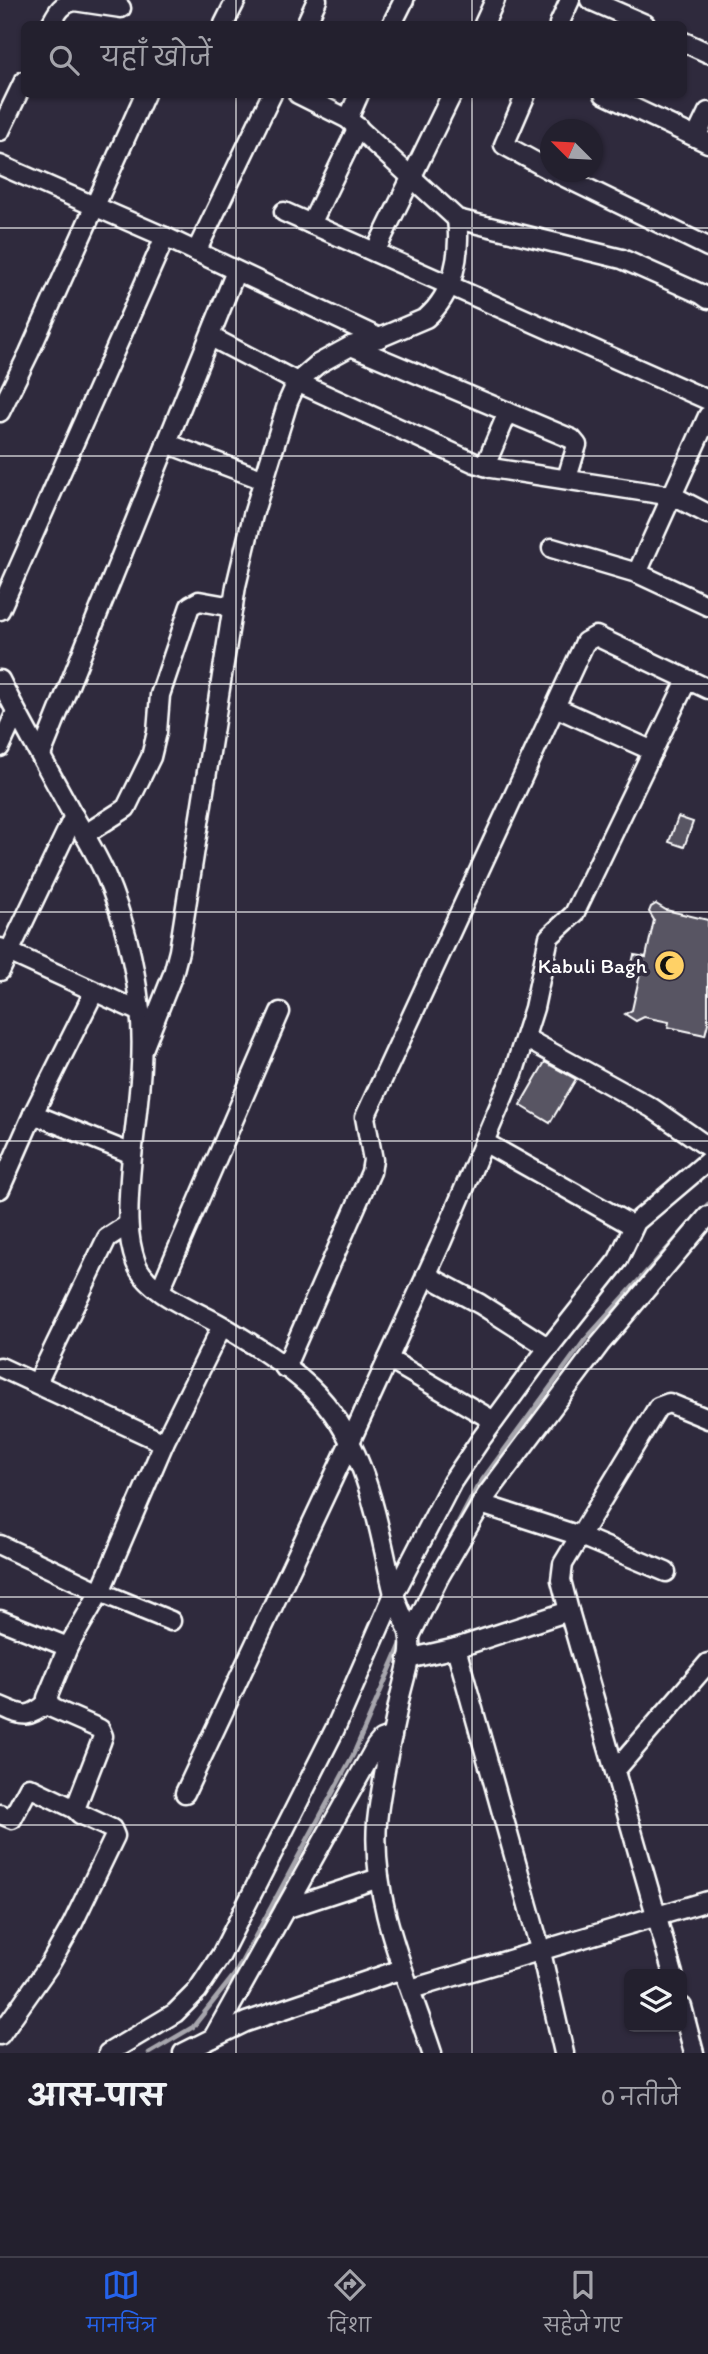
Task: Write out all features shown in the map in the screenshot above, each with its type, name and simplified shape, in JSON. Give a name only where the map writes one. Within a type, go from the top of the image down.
[{"type":"street","points":[[226,21],[236,0]]},
{"type":"street","points":[[307,21],[317,0]]},
{"type":"street","points":[[394,21],[404,0]]},
{"type":"street","points":[[485,21],[495,0]]},
{"type":"street","points":[[560,21],[570,0]]},
{"type":"street","points":[[590,0],[638,21]]},
{"type":"street","points":[[53,21],[61,7],[74,1],[123,11]]},
{"type":"street","points":[[687,43],[708,53]]},
{"type":"street","points":[[0,131],[21,86]]},
{"type":"street","points":[[0,412],[143,98]]},
{"type":"street","points":[[196,252],[270,98]]},
{"type":"street","points":[[306,98],[353,123],[457,219],[622,259],[708,299]]},
{"type":"street","points":[[311,224],[353,123],[358,98]]},
{"type":"street","points":[[374,252],[413,178],[450,98]]},
{"type":"street","points":[[524,98],[504,145],[540,164]]},
{"type":"street","points":[[613,98],[702,140],[708,113]]},
{"type":"street","points":[[0,165],[166,237],[379,338]]},
{"type":"street","points":[[575,182],[708,247]]},
{"type":"street","points":[[284,212],[708,400]]},
{"type":"street","points":[[142,1054],[173,974],[179,951],[244,549],[288,402],[297,382],[318,364],[351,346],[379,338],[426,318],[438,306],[450,286],[456,261],[459,236],[457,219]]},
{"type":"street","points":[[0,610],[166,237]]},
{"type":"street","points":[[41,755],[236,271]]},
{"type":"street","points":[[211,337],[297,382],[485,466],[673,496],[708,514]]},
{"type":"street","points":[[351,346],[572,439],[576,443],[567,478]]},
{"type":"street","points":[[485,466],[508,412]]},
{"type":"street","points":[[637,573],[708,416]]},
{"type":"street","points":[[166,443],[264,480]]},
{"type":"street","points":[[552,548],[637,573],[708,606]]},
{"type":"street","points":[[84,835],[125,808],[151,757],[157,732],[160,695],[190,606],[199,601],[233,607]]},
{"type":"street","points":[[285,1368],[371,1172],[373,1160],[365,1117],[585,642],[593,636],[708,689]]},
{"type":"street","points":[[0,680],[107,878],[124,931],[140,1012],[142,1054],[127,1225],[136,1265],[144,1277],[160,1290],[183,1306],[222,1326],[311,1388],[351,1440],[361,1464],[396,1598],[409,1634],[408,1659],[391,1736],[377,1822],[379,1878],[402,1969],[432,2053]]},
{"type":"street","points":[[185,1793],[388,1359],[513,1074],[534,1008],[549,937],[574,914],[687,680]]},
{"type":"street","points":[[555,706],[653,751]]},
{"type":"street","points":[[0,747],[16,712]]},
{"type":"street","points":[[0,971],[5,950],[74,817]]},
{"type":"street","points":[[5,950],[140,1012]]},
{"type":"street","points":[[0,1189],[6,1158],[33,1114],[93,992]]},
{"type":"street","points":[[160,1290],[280,1012]]},
{"type":"street","points":[[525,1038],[652,1108],[708,1147]]},
{"type":"street","points":[[33,1114],[132,1154]]},
{"type":"street","points":[[484,1142],[633,1226]]},
{"type":"street","points":[[108,2053],[175,2013],[197,1991],[246,1910],[452,1482],[494,1421],[618,1260],[633,1226],[708,1161]]},
{"type":"street","points":[[409,1634],[481,1504],[600,1344],[708,1216]]},
{"type":"street","points":[[37,1383],[107,1238],[127,1225]]},
{"type":"street","points":[[426,1275],[480,1304],[549,1348]]},
{"type":"street","points":[[75,1809],[101,1742],[102,1732],[52,1708],[47,1698],[68,1647],[100,1592],[164,1443],[222,1326]]},
{"type":"street","points":[[388,1359],[494,1421]]},
{"type":"street","points":[[0,1367],[164,1443]]},
{"type":"street","points":[[672,1969],[569,1611],[561,1573],[580,1536],[658,1407],[669,1403],[708,1419]]},
{"type":"street","points":[[481,1504],[580,1536],[666,1572]]},
{"type":"street","points":[[0,1545],[100,1592],[171,1621]]},
{"type":"street","points":[[408,1659],[456,1648],[569,1611]]},
{"type":"street","points":[[0,1619],[68,1647]]},
{"type":"street","points":[[456,1648],[541,1952],[564,2053]]},
{"type":"street","points":[[615,1771],[708,1663]]},
{"type":"street","points":[[0,1706],[27,1715],[34,1714],[48,1702]]},
{"type":"street","points":[[213,2038],[376,1746],[381,1740],[391,1736]]},
{"type":"street","points":[[0,1814],[12,1819],[29,1787],[75,1809],[115,1833],[114,1840],[50,1965],[0,2035]]},
{"type":"street","points":[[285,1909],[379,1878]]},
{"type":"street","points":[[411,1989],[708,1901]]},
{"type":"street","points":[[190,2051],[246,2022],[402,1969]]},
{"type":"street","points":[[687,2026],[694,2053]]},
{"type":"building","points":[[678,817],[693,822],[684,847],[669,842]]},
{"type":"building","name":"Kabuli Bagh","points":[[656,904],[666,910],[708,920],[708,1023],[705,1035],[668,1027],[669,1022],[644,1017],[636,1021],[625,1014],[632,1010],[640,974],[630,972],[634,955],[646,957],[654,920],[649,912]]},
{"type":"building","points":[[545,1062],[576,1079],[550,1123],[520,1105]]},
{"type":"waterway","points":[[699,1213],[708,1204]]},
{"type":"waterway","points":[[430,1577],[477,1487],[584,1341],[693,1220]]},
{"type":"waterway","points":[[149,2053],[193,2027],[235,1974],[353,1755],[404,1637]]},
{"type":"place","name":"Kabuli Bagh","points":[[670,965]]}]
